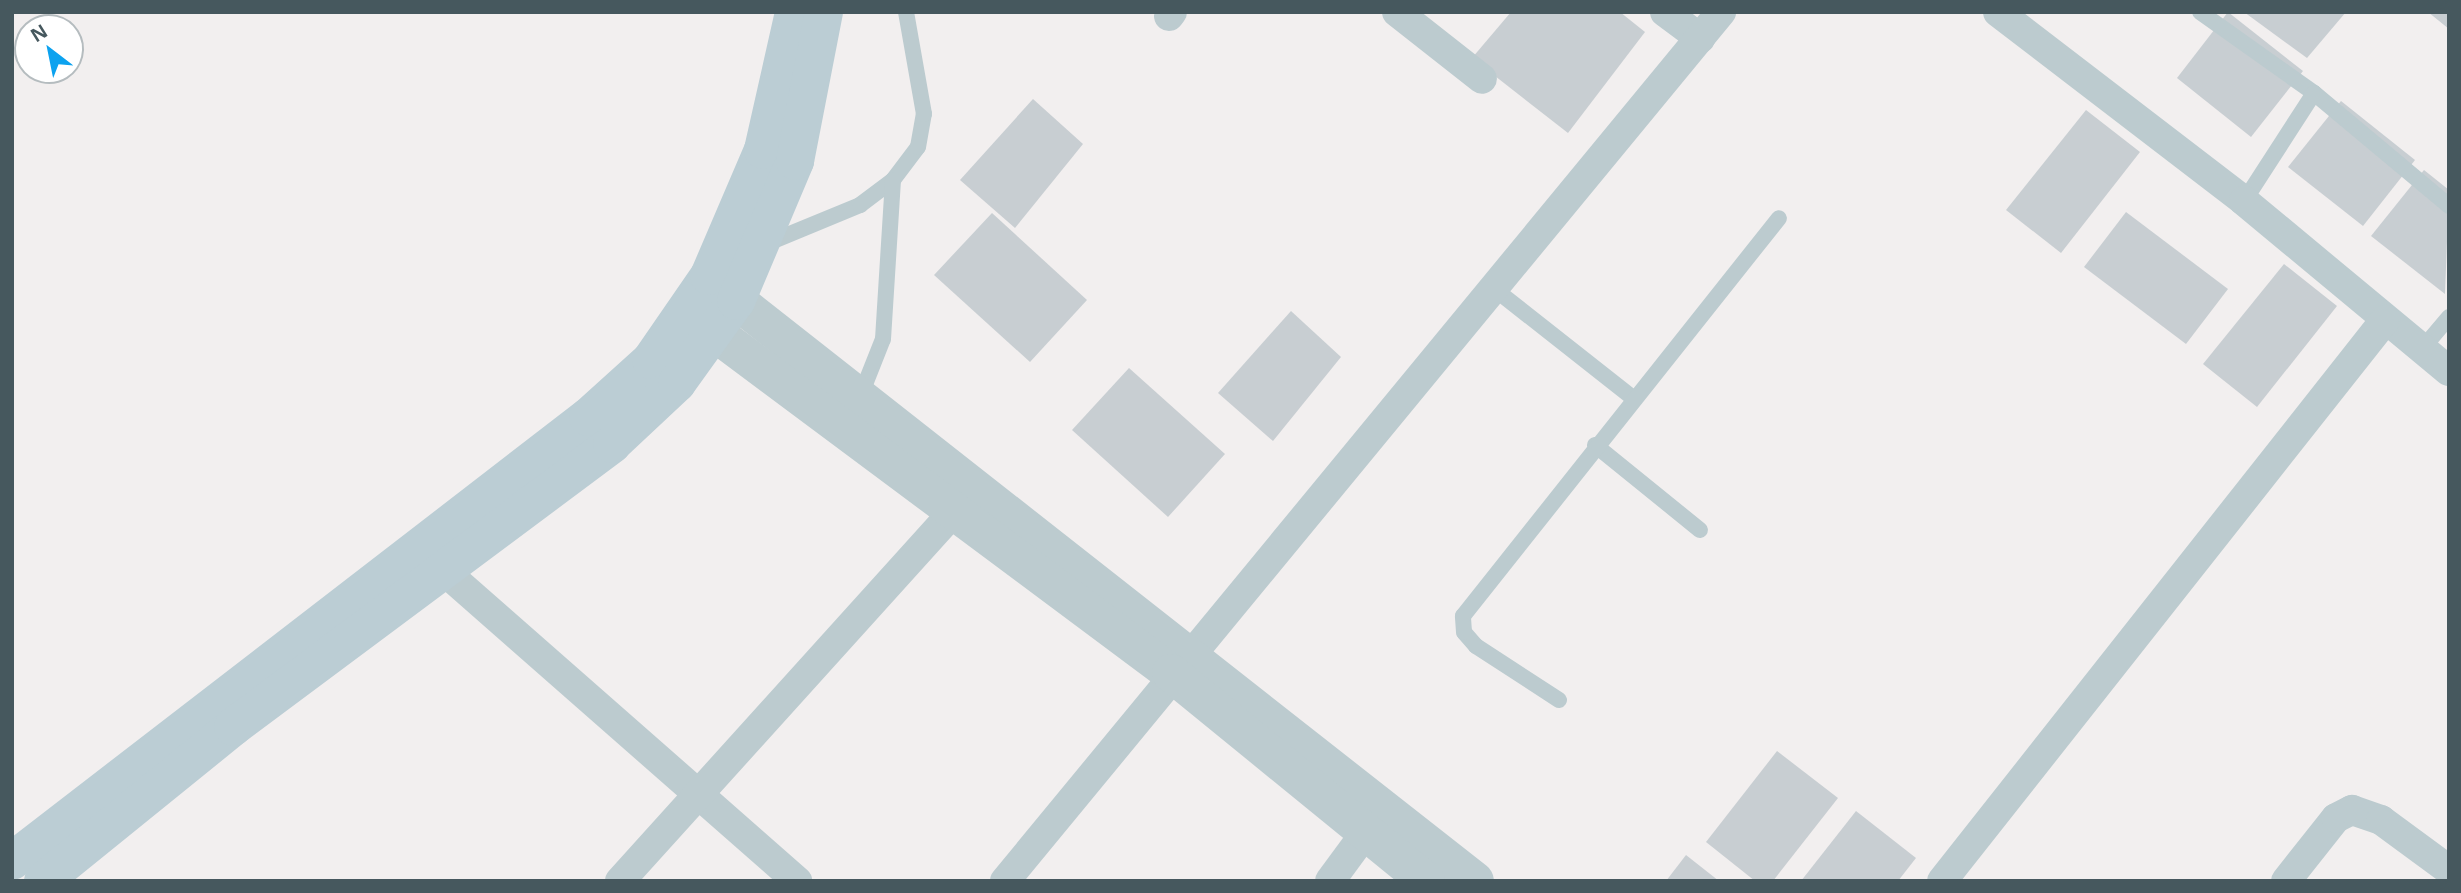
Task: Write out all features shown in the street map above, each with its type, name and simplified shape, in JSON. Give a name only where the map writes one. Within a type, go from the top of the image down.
[{"type":"main road","points":[[722,289],[762,149],[794,12]]},
{"type":"main road","points":[[44,881],[442,569],[612,444],[677,383],[699,322],[722,289],[759,247],[795,161],[824,12]]},
{"type":"main road","points":[[12,861],[588,417],[651,360],[699,322]]},
{"type":"street","points":[[1397,12],[1482,79]]},
{"type":"street","points":[[1665,12],[1700,38]]},
{"type":"street","points":[[1005,881],[1180,663],[1721,12]]},
{"type":"street","points":[[1998,12],[2244,201],[2449,371]]},
{"type":"street","points":[[722,289],[860,397],[1180,663],[1366,832],[1426,881]]},
{"type":"street","points":[[1942,881],[2385,320]]},
{"type":"street","points":[[699,322],[954,512],[1180,663],[1475,881]]},
{"type":"street","points":[[620,881],[954,512]]},
{"type":"street","points":[[442,569],[797,881]]},
{"type":"street","points":[[2286,881],[2336,818],[2352,810],[2381,820],[2449,870]]},
{"type":"street","points":[[1330,881],[1366,832]]},
{"type":"lane","points":[[759,247],[860,205],[893,180],[918,148],[924,114],[906,12]]},
{"type":"lane","points":[[2200,12],[2314,93],[2449,206]]},
{"type":"lane","points":[[2244,201],[2314,93]]},
{"type":"lane","points":[[860,397],[883,339],[893,180]]},
{"type":"lane","points":[[1559,700],[1476,646],[1464,632],[1463,616],[1595,445],[1779,218]]},
{"type":"lane","points":[[1492,287],[1633,398]]},
{"type":"lane","points":[[2422,349],[2449,317]]},
{"type":"lane","points":[[1595,445],[1700,530]]},
{"type":"building","points":[[1511,12],[1620,12],[1645,32],[1568,133],[1472,58]]},
{"type":"building","points":[[2228,12],[2303,71],[2251,137],[2177,78]]},
{"type":"building","points":[[2244,12],[2346,12],[2307,58]]},
{"type":"building","points":[[2428,12],[2449,12],[2449,29]]},
{"type":"building","points":[[1033,99],[1083,144],[1015,228],[960,180]]},
{"type":"building","points":[[2341,101],[2415,160],[2363,226],[2288,167]]},
{"type":"building","points":[[2086,110],[2140,152],[2061,253],[2006,210]]},
{"type":"building","points":[[2424,170],[2449,190],[2445,294],[2371,236]]},
{"type":"building","points":[[2126,212],[2228,289],[2186,344],[2084,267]]},
{"type":"building","points":[[992,213],[1087,300],[1030,362],[934,275]]},
{"type":"building","points":[[2284,264],[2337,306],[2257,407],[2203,364]]},
{"type":"building","points":[[1291,311],[1341,357],[1273,441],[1218,393]]},
{"type":"building","points":[[1129,368],[1225,454],[1168,517],[1072,430]]},
{"type":"building","points":[[1777,751],[1838,798],[1773,881],[1755,881],[1706,842]]},
{"type":"building","points":[[1856,811],[1916,858],[1898,881],[1801,881]]},
{"type":"building","points":[[1686,855],[1719,881],[1666,881]]}]
